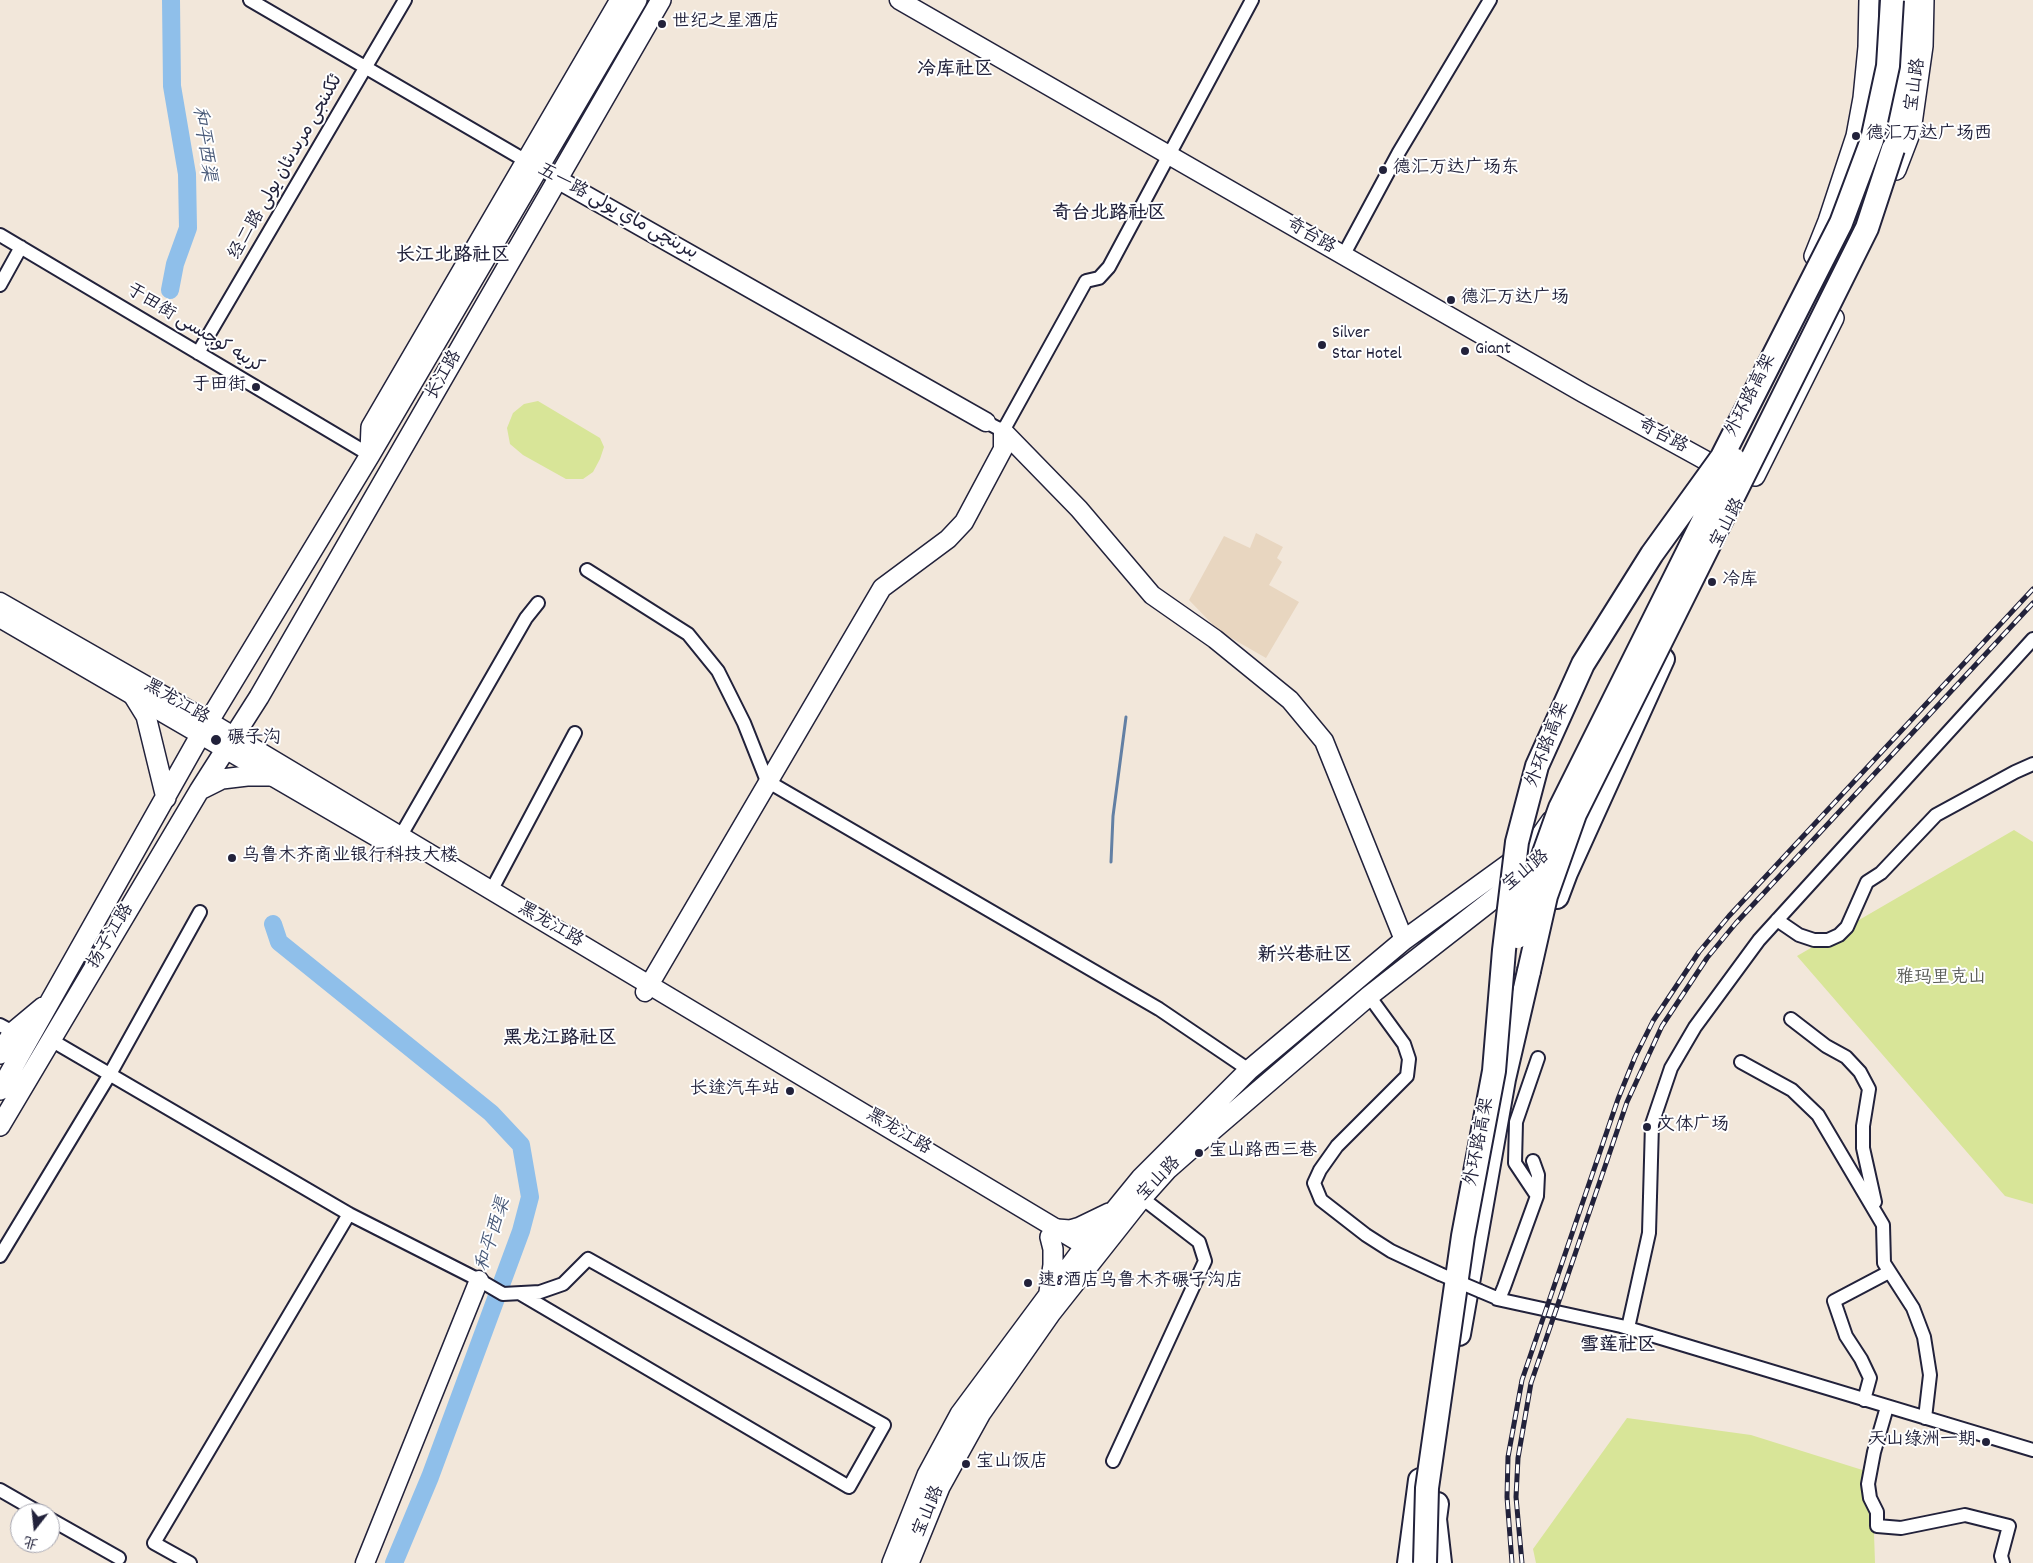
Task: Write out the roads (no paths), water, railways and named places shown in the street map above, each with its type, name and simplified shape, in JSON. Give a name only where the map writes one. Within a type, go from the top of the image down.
[{"type":"highway","name":"外环路高架","points":[[1410,1563],[1414,1489],[1452,1242],[1483,1076],[1493,956],[1506,847],[1526,772],[1572,669],[1641,560],[1709,461],[1830,229],[1862,137],[1875,72],[1879,0]]},
{"type":"highway","points":[[1884,155],[1890,0]]},
{"type":"highway","name":"外环路高架","points":[[1425,1563],[1427,1488],[1464,1236],[1494,1071],[1504,950],[1517,842],[1537,766],[1583,664],[1652,554],[1722,457],[1841,223],[1872,140],[1888,66],[1890,0]]},
{"type":"highway","points":[[1410,1563],[1414,1516],[1486,1084],[1518,969],[1575,814],[1867,228],[1884,155],[1905,92],[1910,37],[1908,0]]},
{"type":"highway","points":[[1525,993],[1518,969],[1530,840],[1679,545],[1723,470]]},
{"type":"highway","points":[[1440,1563],[1435,1519],[1449,1393],[1504,1079],[1525,993],[1566,873],[1640,712],[1684,608]]},
{"type":"main road","points":[[532,165],[620,0]]},
{"type":"main road","name":"长江路","points":[[206,728],[370,456],[532,165],[637,0]]},
{"type":"main road","name":"长江路","points":[[230,743],[385,483],[661,0]]},
{"type":"main road","name":"宝山路","points":[[910,1563],[932,1504],[970,1430],[1051,1314],[1113,1212],[1146,1173],[1249,1070],[1404,940],[1517,858],[1539,838],[1589,770],[1674,590],[1828,221],[1856,136],[1863,98],[1868,47],[1869,0]]},
{"type":"main road","name":"宝山路","points":[[892,1563],[927,1474],[960,1414],[1048,1297],[1168,1169],[1369,996],[1554,850],[1603,773],[1684,608],[1784,422],[1880,216],[1911,131],[1923,46],[1924,0]]},
{"type":"main road","points":[[133,695],[146,716],[166,798]]},
{"type":"main road","name":"扬子江路","points":[[0,1090],[206,728]]},
{"type":"main road","name":"扬子江路","points":[[0,1126],[199,791],[230,743]]},
{"type":"main road","points":[[199,791],[222,779],[272,776]]},
{"type":"main road","points":[[0,1054],[6,1028],[52,1000]]},
{"type":"main road","points":[[1048,1297],[1054,1265],[1054,1233],[1080,1227],[1113,1212]]},
{"type":"street","name":"五一路 بىرىنچى ماي يولى","points":[[250,0],[532,165],[986,422]]},
{"type":"street","name":"经二路 ئككىنجى مرىدىئان يولى","points":[[198,353],[405,0]]},
{"type":"street","name":"奇台路","points":[[898,0],[1582,393],[1723,470]]},
{"type":"street","points":[[648,988],[767,781],[882,588],[948,539],[964,522],[1003,449],[1003,431],[1086,281],[1102,282],[1252,0]]},
{"type":"street","points":[[1343,256],[1399,152],[1490,0]]},
{"type":"street","name":"于田街 كرىيە كوچىسى","points":[[0,235],[370,456]]},
{"type":"street","points":[[0,285],[21,247]]},
{"type":"street","points":[[986,422],[1003,431],[1079,509],[1152,595],[1215,639],[1290,700],[1324,741],[1404,940]]},
{"type":"street","points":[[587,570],[688,634],[718,671],[744,723],[767,781],[1159,1009],[1249,1070]]},
{"type":"street","name":"黑龙江路","points":[[0,602],[230,743],[400,837],[491,891],[1089,1254]]},
{"type":"street","points":[[400,837],[526,618],[538,603]]},
{"type":"street","name":"黑龙江路","points":[[0,618],[133,695],[206,728]]},
{"type":"street","points":[[1628,1328],[1649,1233],[1652,1124],[1659,1098],[1671,1068],[1695,1027],[1758,940],[2033,639]]},
{"type":"street","points":[[491,891],[576,733]]},
{"type":"street","name":"黑龙江路","points":[[230,743],[272,776],[491,905],[648,988]]},
{"type":"street","points":[[1777,920],[1799,935],[1814,940],[1828,940],[1839,935],[1847,926],[1867,882],[1881,873],[1936,816],[2033,764]]},
{"type":"street","points":[[0,1256],[110,1074],[200,912]]},
{"type":"street","points":[[1369,996],[1404,1044],[1409,1059],[1407,1076],[1337,1146],[1320,1170],[1314,1183],[1321,1200],[1366,1235],[1391,1251],[1497,1299],[1628,1328],[2033,1450]]},
{"type":"street","points":[[1791,1019],[1826,1046],[1846,1057],[1860,1072],[1869,1089],[1863,1126],[1863,1148],[1878,1217]]},
{"type":"street","points":[[51,1040],[349,1214],[480,1280],[503,1294],[540,1292],[563,1284],[588,1259],[884,1425],[849,1487],[521,1294]]},
{"type":"street","points":[[1537,1196],[1516,1164],[1516,1122],[1538,1058]]},
{"type":"street","points":[[1741,1062],[1792,1090],[1818,1115],[1883,1226],[1884,1263],[1913,1308],[1924,1337],[1930,1375],[1924,1418]]},
{"type":"street","points":[[1497,1299],[1504,1287],[1537,1196],[1538,1175],[1533,1161]]},
{"type":"street","points":[[1113,1461],[1205,1261],[1199,1242],[1142,1198]]},
{"type":"street","points":[[190,1563],[154,1542],[349,1214]]},
{"type":"street","points":[[1864,1400],[1870,1378],[1861,1359],[1846,1336],[1834,1301],[1890,1272]]},
{"type":"street","points":[[364,1563],[480,1280]]},
{"type":"street","points":[[1887,1407],[1874,1452],[1868,1484],[1878,1526],[1901,1528],[1965,1515],[2009,1526],[2001,1556],[2003,1563]]},
{"type":"street","points":[[0,1490],[23,1503]]},
{"type":"street","points":[[60,1525],[119,1558]]},
{"type":"waterway","name":"和平西渠","points":[[170,290],[175,264],[188,228],[187,174],[172,86],[171,0]]},
{"type":"waterway","points":[[1111,862],[1113,816],[1126,717]]},
{"type":"waterway","name":"和平西渠","points":[[273,924],[279,942],[491,1113],[521,1145],[530,1197],[521,1231],[430,1477],[394,1563]]},
{"type":"railway","points":[[1512,1563],[1507,1497],[1508,1457],[1522,1380],[1618,1099],[1635,1057],[1653,1021],[1699,952],[1729,916],[2033,589]]},
{"type":"railway","points":[[1522,1563],[1516,1497],[1518,1458],[1531,1383],[1627,1102],[1662,1026],[1707,958],[1736,923],[2033,603]]},
{"type":"place","name":"世纪之星酒店","points":[[662,24]]},
{"type":"place","name":"德汇万达广场西","points":[[1856,136]]},
{"type":"place","name":"德汇万达广场东","points":[[1383,170]]},
{"type":"place","name":"德汇万达广场","points":[[1451,300]]},
{"type":"place","name":"Silver Star Hotel","points":[[1322,345]]},
{"type":"place","name":"Giant","points":[[1465,351]]},
{"type":"place","name":"于田街","points":[[256,387]]},
{"type":"place","name":"冷库","points":[[1712,582]]},
{"type":"place","name":"碾子沟","points":[[216,740]]},
{"type":"place","name":"乌鲁木齐商业银行科技大楼","points":[[232,858]]},
{"type":"place","name":"长途汽车站","points":[[790,1091]]},
{"type":"place","name":"文体广场","points":[[1647,1127]]},
{"type":"place","name":"宝山路西三巷","points":[[1199,1153]]},
{"type":"place","name":"速8酒店乌鲁木齐碾子沟店","points":[[1028,1283]]},
{"type":"place","name":"天山绿洲一期","points":[[1986,1442]]},
{"type":"place","name":"宝山饭店","points":[[966,1464]]},
{"type":"district","name":"冷库社区","points":[[955,71]]},
{"type":"district","name":"奇台北路社区","points":[[1109,215]]},
{"type":"district","name":"长江北路社区","points":[[453,257]]},
{"type":"district","name":"新兴巷社区","points":[[1305,957]]},
{"type":"district","name":"黑龙江路社区","points":[[560,1040]]},
{"type":"district","name":"雪莲社区","points":[[1618,1347]]},
{"type":"park label","name":"雅玛里克山","points":[[1941,980]]}]
